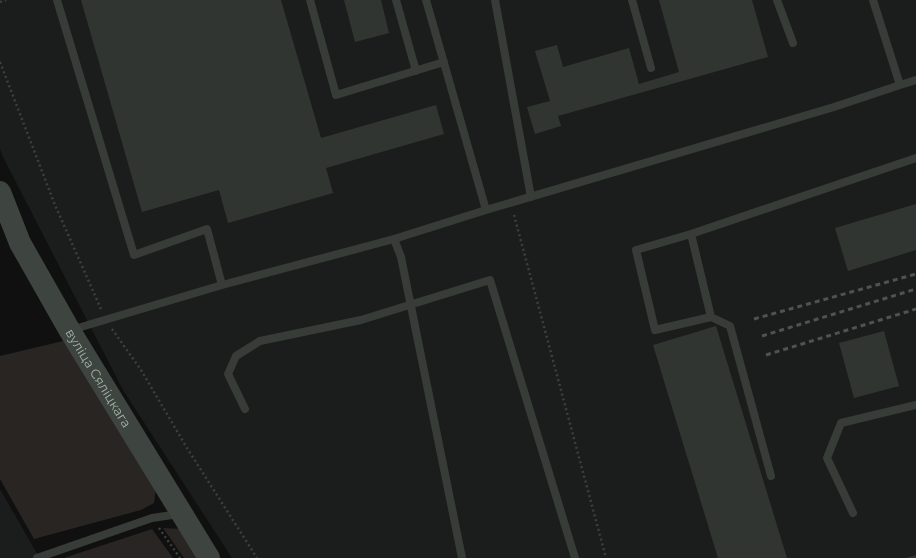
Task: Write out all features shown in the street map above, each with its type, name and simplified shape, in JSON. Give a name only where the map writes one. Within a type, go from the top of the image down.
[{"type":"main road","name":"вуліца Сяліцкага","points":[[0,192],[20,243],[70,331],[208,558]]},
{"type":"lane","points":[[57,0],[134,255],[207,230],[222,285]]},
{"type":"lane","points":[[310,0],[336,95],[444,62]]},
{"type":"lane","points":[[396,0],[416,71]]},
{"type":"lane","points":[[426,0],[486,210]]},
{"type":"lane","points":[[495,0],[531,197]]},
{"type":"lane","points":[[632,0],[651,68]]},
{"type":"lane","points":[[777,0],[793,43]]},
{"type":"lane","points":[[873,0],[900,85]]},
{"type":"lane","points":[[70,331],[222,285],[394,239],[486,210],[834,107],[916,80]]},
{"type":"lane","points":[[771,476],[730,326],[711,317],[655,330],[636,250],[691,234],[916,158]]},
{"type":"lane","points":[[691,234],[711,317]]},
{"type":"lane","points":[[394,239],[401,257],[462,558]]},
{"type":"lane","points":[[245,409],[228,374],[236,356],[260,341],[361,320],[490,280],[575,558]]},
{"type":"lane","points":[[853,513],[827,458],[841,423],[916,405]]},
{"type":"lane","points":[[37,558],[152,518],[181,514]]},
{"type":"path","points":[[0,2],[6,0]]},
{"type":"path","points":[[514,215],[606,558]]},
{"type":"path","points":[[152,518],[180,558]]},
{"type":"shaded area","points":[[0,0],[916,0],[916,558],[232,558],[123,390],[2,155],[0,148]]},
{"type":"shaded area","points":[[67,340],[156,487],[154,503],[141,510],[34,539],[0,479],[0,356]]},
{"type":"shaded area","points":[[0,489],[39,557],[40,558],[0,558]]},
{"type":"shaded area","points":[[163,528],[181,529],[202,558],[184,558]]},
{"type":"shaded area","points":[[152,529],[173,558],[64,558]]},
{"type":"building","points":[[81,0],[281,0],[321,138],[436,105],[444,134],[326,168],[333,193],[228,223],[219,190],[142,212]]},
{"type":"building","points":[[344,0],[381,0],[389,33],[355,42]]},
{"type":"building","points":[[659,0],[752,0],[768,57],[558,116],[561,126],[535,134],[527,107],[550,101],[535,51],[557,45],[563,67],[629,48],[639,84],[679,72]]},
{"type":"building","points":[[916,204],[916,250],[848,271],[835,228]]},
{"type":"building","points":[[716,326],[787,558],[718,558],[653,345]]},
{"type":"building","points":[[884,331],[899,386],[854,398],[839,343]]},
{"type":"building","points":[[916,555],[916,558],[906,558]]},
{"type":"railway","points":[[754,319],[916,274]]},
{"type":"railway","points":[[762,336],[916,289]]},
{"type":"railway","points":[[766,355],[916,309]]}]
